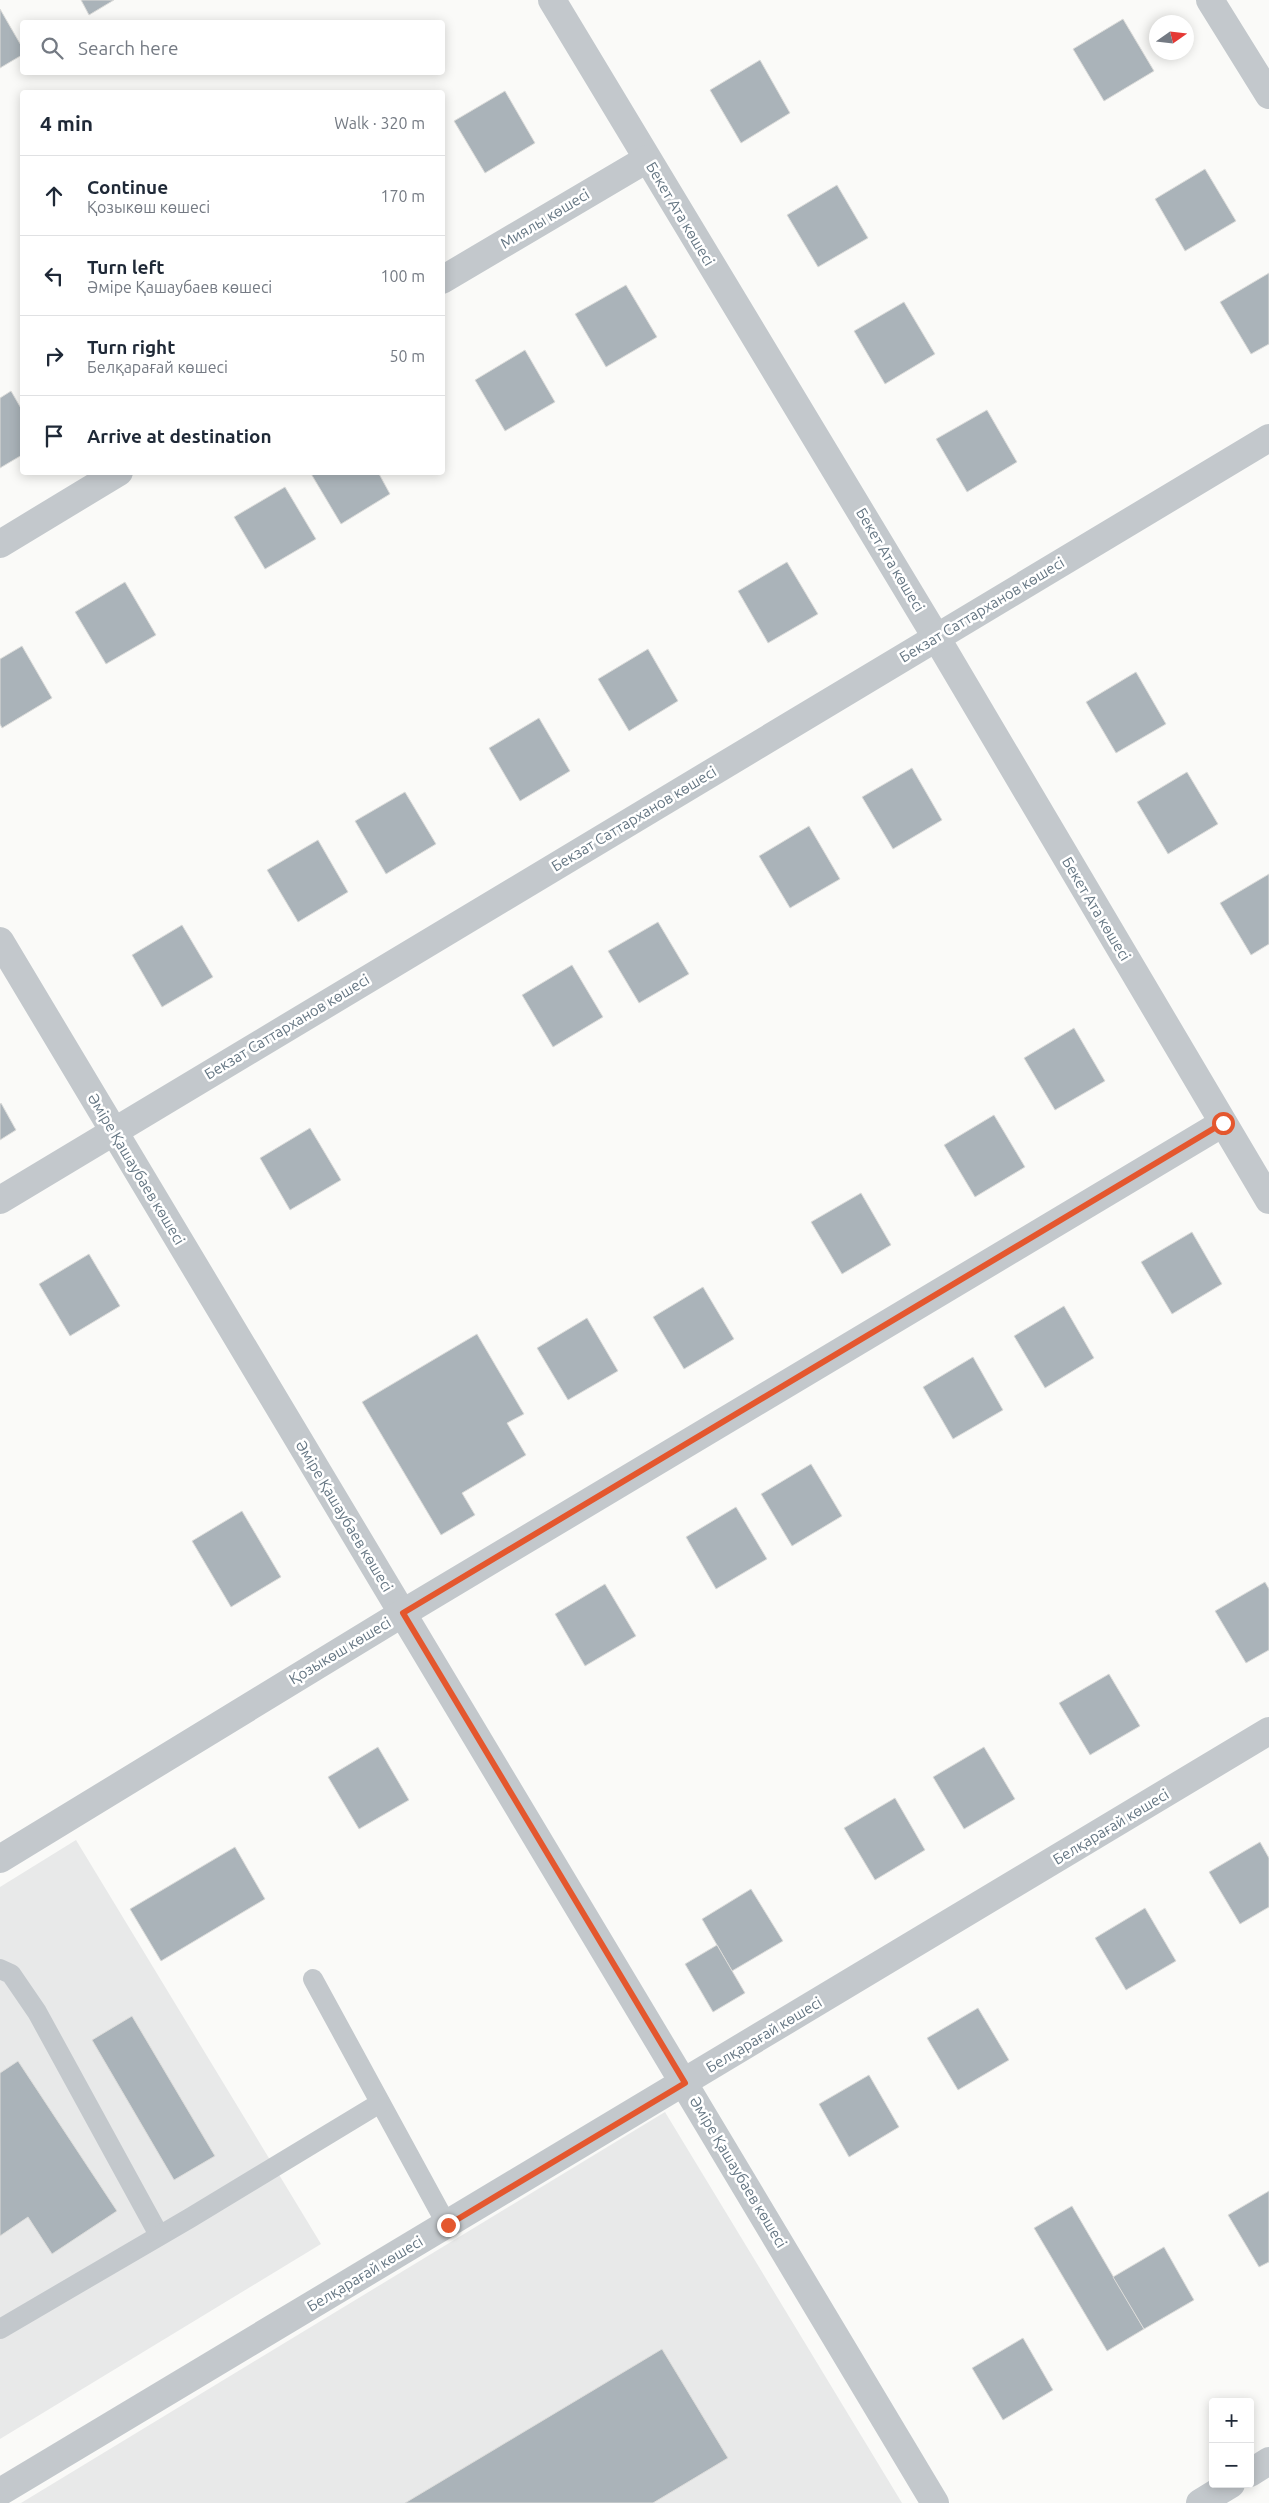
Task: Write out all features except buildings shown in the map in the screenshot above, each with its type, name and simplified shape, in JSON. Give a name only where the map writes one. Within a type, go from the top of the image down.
[{"type":"street","name":"Бекет Ата көшесі","points":[[552,0],[936,637],[1269,1200]]},
{"type":"street","points":[[1210,0],[1269,95]]},
{"type":"street","name":"Миялы көшесі","points":[[445,278],[647,159]]},
{"type":"street","name":"Бекзат Саттарханов көшесі","points":[[0,1200],[1269,438]]},
{"type":"street","points":[[0,544],[115,475]]},
{"type":"street","name":"Әміре Қашаубаев көшесі","points":[[0,941],[935,2503]]},
{"type":"street","name":"Қозыкөш көшесі","points":[[0,1859],[403,1613],[1223,1123]]},
{"type":"street","name":"Белқарағай көшесі","points":[[0,2492],[685,2083],[1269,1731]]},
{"type":"street","points":[[1254,2470],[1269,2461]]},
{"type":"street","points":[[1200,2503],[1224,2488]]},
{"type":"lane","points":[[0,1969],[11,1974],[37,2012],[159,2235]]},
{"type":"lane","points":[[313,1979],[448,2225]]},
{"type":"lane","points":[[0,2329],[380,2102]]},
{"type":"shaded area","points":[[76,1840],[321,2244],[0,2439],[0,1887]]},
{"type":"shaded area","points":[[665,2112],[902,2503],[21,2503]]},
{"type":"route","points":[[448,2225],[685,2083],[403,1613],[1223,1123]]}]
